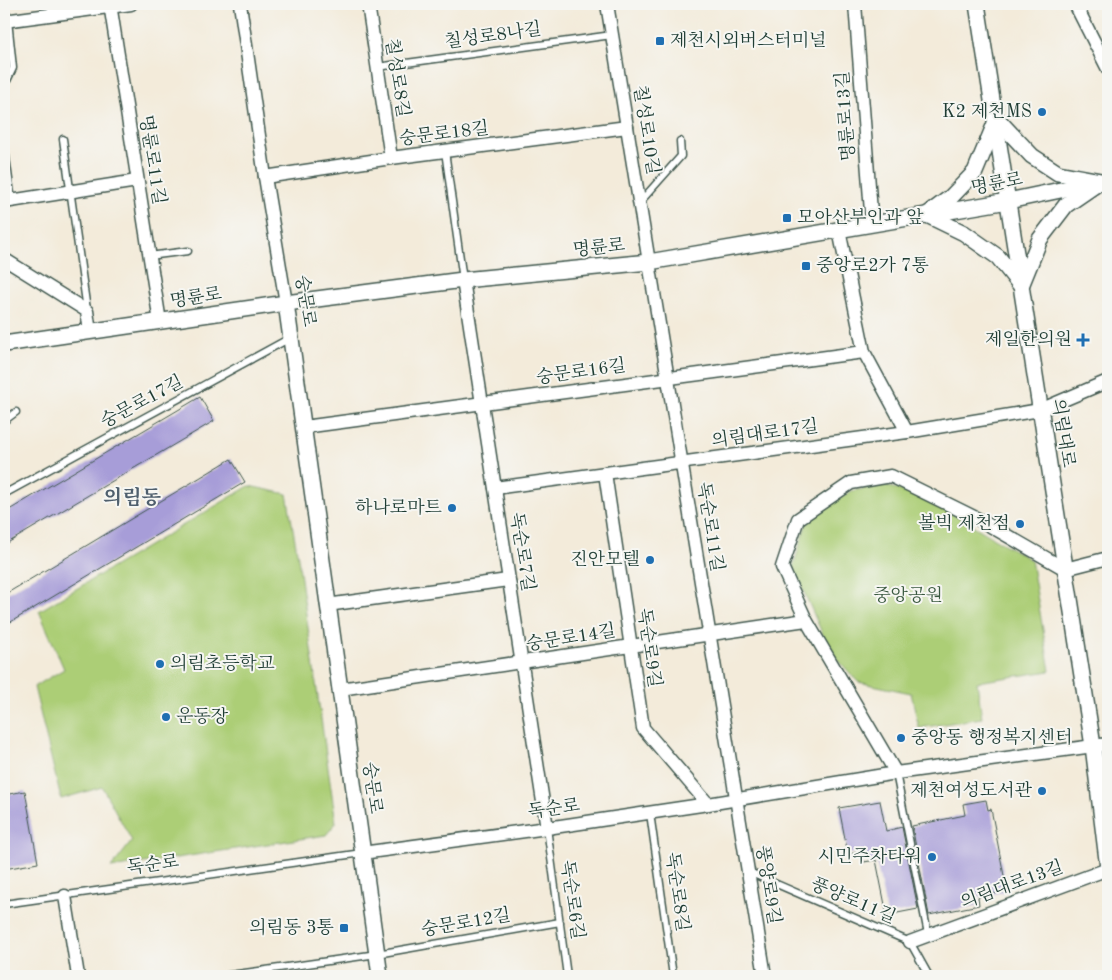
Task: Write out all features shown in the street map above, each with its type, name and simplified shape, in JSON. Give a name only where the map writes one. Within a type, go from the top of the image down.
[{"type":"street","points":[[6,20],[110,5],[131,4]]},
{"type":"street","name":"숭문로","points":[[240,4],[304,426],[327,605],[380,976]]},
{"type":"street","name":"칠성로8길","points":[[368,4],[391,158]]},
{"type":"street","name":"칠성로10길","points":[[607,4],[649,262]]},
{"type":"street","name":"명륜로13길","points":[[855,4],[872,225]]},
{"type":"street","name":"의림대로","points":[[978,4],[1093,746],[1108,869]]},
{"type":"street","points":[[1075,4],[1108,70]]},
{"type":"street","name":"명륜로11길","points":[[110,5],[160,322]]},
{"type":"street","points":[[996,119],[1032,156],[1058,173],[1105,180],[1066,205],[1040,240],[1021,286],[998,257],[964,233],[927,216],[951,197],[975,172],[996,119]]},
{"type":"street","name":"숭문로18길","points":[[265,177],[391,158],[627,127]]},
{"type":"street","points":[[8,202],[137,180]]},
{"type":"street","name":"명륜로","points":[[4,344],[286,303],[462,280],[649,262],[927,216],[1105,180]]},
{"type":"street","points":[[839,230],[864,352],[907,432]]},
{"type":"street","points":[[4,259],[87,311],[90,332]]},
{"type":"street","name":"독순로11길","points":[[649,262],[736,798]]},
{"type":"street","name":"독순로7길","points":[[462,280],[547,828]]},
{"type":"street","name":"숭문로16길","points":[[304,426],[864,352]]},
{"type":"street","name":"의림대로17길","points":[[495,488],[907,432],[1040,410],[1108,381]]},
{"type":"street","name":"독순로9길","points":[[605,473],[643,728],[708,804]]},
{"type":"street","points":[[896,773],[806,620],[782,567],[798,519],[851,483],[891,476],[980,520],[1065,569],[1108,558]]},
{"type":"street","points":[[327,605],[508,580]]},
{"type":"street","name":"숭문로14길","points":[[340,690],[806,620]]},
{"type":"street","name":"독순로","points":[[362,853],[650,813],[896,773],[1108,744]]},
{"type":"street","name":"풍양로9길","points":[[736,798],[765,976]]},
{"type":"street","name":"의림대로13길","points":[[910,942],[1108,869]]},
{"type":"street","points":[[65,896],[78,976]]},
{"type":"lane","points":[[4,87],[13,68],[6,20]]},
{"type":"lane","name":"칠성로8나길","points":[[377,67],[612,35]]},
{"type":"lane","points":[[63,139],[87,311]]},
{"type":"lane","points":[[640,203],[681,156],[680,141]]},
{"type":"lane","points":[[4,143],[8,202]]},
{"type":"lane","points":[[445,151],[462,280]]},
{"type":"lane","points":[[149,256],[188,251]]},
{"type":"lane","name":"숭문로17길","points":[[5,491],[291,338]]},
{"type":"lane","points":[[4,421],[16,412]]},
{"type":"lane","points":[[896,773],[928,934]]},
{"type":"lane","name":"독순로8길","points":[[650,813],[673,976]]},
{"type":"lane","name":"독순로6길","points":[[547,828],[567,976]]},
{"type":"lane","name":"독순로","points":[[4,904],[362,853]]},
{"type":"lane","name":"풍양로11길","points":[[748,872],[910,942],[929,976]]},
{"type":"lane","name":"숭문로12길","points":[[223,976],[377,954],[560,922]]},
{"type":"green space","name":"중앙공원","points":[[883,485],[926,498],[1031,560],[1050,671],[977,682],[982,718],[919,728],[911,693],[858,682],[830,651],[793,567],[808,518],[851,491]]},
{"type":"green space","points":[[249,486],[287,494],[336,823],[326,835],[111,868],[132,841],[102,787],[61,799],[34,687],[64,669],[39,611]]},
{"type":"building","points":[[200,397],[214,421],[4,545],[4,513]]},
{"type":"building","points":[[231,459],[245,482],[4,626],[4,595]]},
{"type":"building","points":[[25,791],[38,863],[4,869],[4,795]]},
{"type":"building","points":[[986,800],[988,810],[991,809],[1007,891],[978,897],[979,905],[929,915],[912,826],[965,815],[963,804]]},
{"type":"building","points":[[880,801],[886,831],[902,827],[918,909],[887,915],[876,860],[864,862],[862,852],[848,854],[839,808]]},
{"type":"place","name":"제천시외버스터미널","points":[[660,41]]},
{"type":"place","name":"K2 제천MS","points":[[1042,112]]},
{"type":"place","name":"모아산부인과 앞","points":[[787,218]]},
{"type":"place","name":"중앙로2가 7통","points":[[806,266]]},
{"type":"place","name":"제일한의원","points":[[1083,340]]},
{"type":"place","name":"하나로마트","points":[[452,508]]},
{"type":"place","name":"볼빅 제천점","points":[[1020,524]]},
{"type":"place","name":"진안모텔","points":[[650,560]]},
{"type":"place","name":"의림초등학교","points":[[160,664]]},
{"type":"place","name":"운동장","points":[[166,717]]},
{"type":"place","name":"중앙동 행정복지센터","points":[[901,738]]},
{"type":"place","name":"제천여성도서관","points":[[1042,791]]},
{"type":"place","name":"시민주차타워","points":[[932,857]]},
{"type":"place","name":"의림동 3통","points":[[344,928]]},
{"type":"district","name":"의림동","points":[[132,499]]}]
